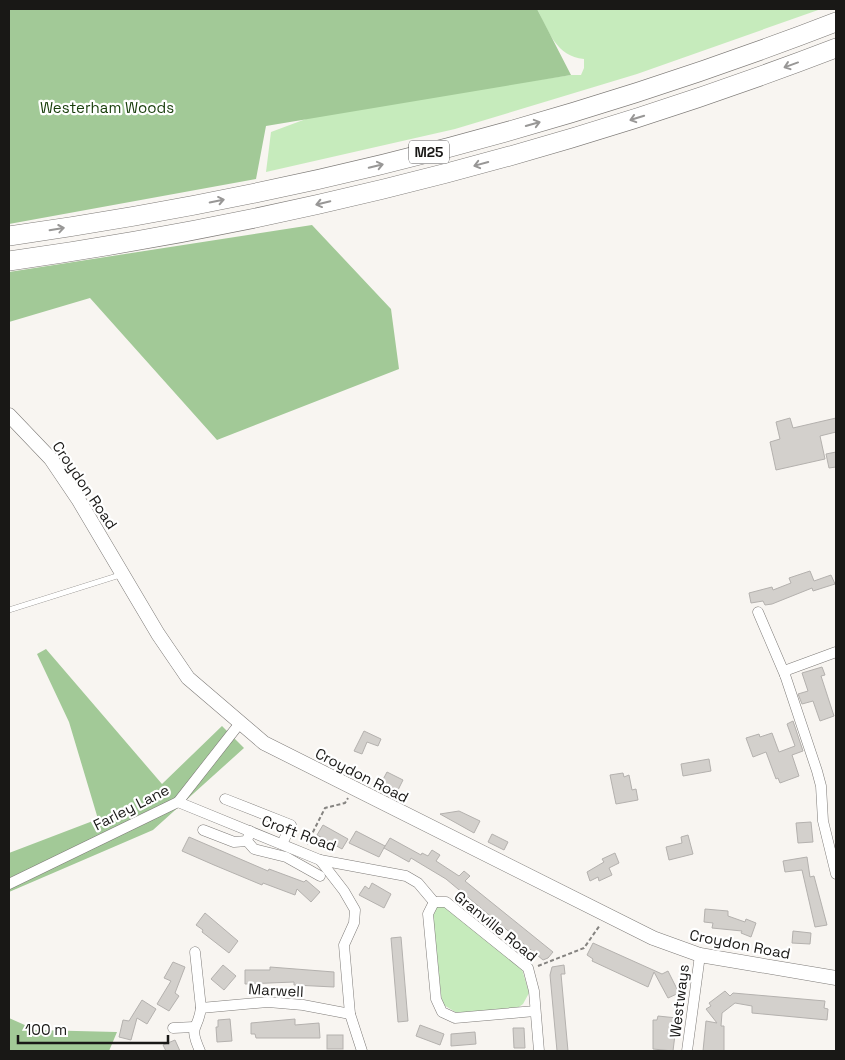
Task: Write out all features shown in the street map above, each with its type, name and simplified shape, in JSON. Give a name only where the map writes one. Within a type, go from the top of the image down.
[{"type":"highway","name":"M25","points":[[9,236],[208,203],[441,149],[569,113],[670,81],[836,22]]},
{"type":"highway","name":"M25","points":[[9,261],[122,244],[234,222],[453,171],[654,112],[836,48]]},
{"type":"main road","name":"Croydon Road","points":[[9,415],[51,459],[158,634],[188,678],[264,743],[653,938],[700,955],[836,978]]},
{"type":"street","points":[[758,612],[784,675],[817,771],[821,786],[823,822],[836,874]]},
{"type":"street","points":[[784,675],[787,670],[836,652]]},
{"type":"street","name":"Farley Lane","points":[[9,884],[178,802],[240,723]]},
{"type":"street","points":[[225,799],[291,825],[282,844]]},
{"type":"street","name":"Croft Road","points":[[178,802],[249,836],[282,844],[320,860],[406,876],[418,883],[434,902]]},
{"type":"street","points":[[203,830],[234,842],[249,836],[254,849],[286,858],[320,876]]},
{"type":"street","points":[[320,860],[344,890],[354,910],[354,922],[344,945],[350,1014],[362,1051]]},
{"type":"street","name":"Granville Road","points":[[535,1010],[455,1018],[442,1012],[436,999],[428,914],[434,902],[446,902],[528,969],[532,978],[539,1051]]},
{"type":"street","points":[[195,952],[201,1008],[200,1017],[194,1027],[194,1037],[200,1051]]},
{"type":"street","name":"Westways","points":[[687,1051],[700,955]]},
{"type":"street","name":"Marwell","points":[[201,1008],[268,1002],[303,1005],[350,1014]]},
{"type":"street","points":[[173,1028],[194,1027]]},
{"type":"lane","points":[[9,610],[123,574]]},
{"type":"path","points":[[303,852],[325,808],[346,803],[353,789]]},
{"type":"path","points":[[528,969],[584,948],[607,915]]},
{"type":"green space","name":"Westerham Woods","points":[[9,9],[537,9],[571,75],[266,126],[256,179],[9,224]]},
{"type":"green space","points":[[537,9],[821,9],[637,74],[455,129],[266,172],[271,132],[330,110],[581,75],[584,68],[584,59],[574,57],[560,48],[554,41]]},
{"type":"green space","points":[[312,225],[391,309],[399,369],[217,440],[90,298],[9,322],[9,272]]},
{"type":"green space","points":[[46,649],[162,784],[222,726],[244,748],[153,830],[9,892],[9,853],[98,819],[69,722],[37,654]]},
{"type":"green space","points":[[438,906],[445,907],[522,969],[529,993],[523,1004],[516,1009],[457,1013],[442,1004],[432,913]]},
{"type":"green space","points":[[9,1018],[36,1030],[117,1032],[109,1051],[9,1051]]},
{"type":"building","points":[[790,418],[793,428],[836,418],[836,432],[820,436],[825,459],[776,470],[770,442],[780,439],[776,422]]},
{"type":"building","points":[[836,452],[836,467],[829,468],[826,454]]},
{"type":"building","points":[[810,571],[814,581],[831,575],[835,584],[813,591],[812,588],[772,604],[765,605],[763,601],[751,603],[749,593],[772,587],[773,590],[791,583],[789,578]]},
{"type":"building","points":[[822,667],[825,675],[821,676],[834,716],[820,721],[813,701],[802,704],[798,694],[808,691],[802,673]]},
{"type":"building","points":[[793,721],[803,751],[792,755],[799,776],[780,783],[778,778],[776,779],[766,752],[753,757],[746,738],[759,734],[760,737],[772,733],[779,752],[795,746],[787,724]]},
{"type":"building","points":[[364,731],[381,739],[378,746],[367,742],[362,754],[354,751]]},
{"type":"building","points":[[709,759],[711,771],[683,776],[681,764]]},
{"type":"building","points":[[387,772],[403,780],[396,794],[379,787]]},
{"type":"building","points":[[623,773],[624,777],[629,775],[632,790],[636,789],[638,800],[616,804],[610,775]]},
{"type":"building","points":[[459,811],[480,821],[474,833],[440,814]]},
{"type":"building","points":[[811,822],[813,842],[798,843],[796,823]]},
{"type":"building","points":[[323,825],[348,839],[342,849],[317,835]]},
{"type":"building","points":[[356,831],[385,846],[379,857],[349,843]]},
{"type":"building","points":[[492,834],[508,842],[504,850],[488,842]]},
{"type":"building","points":[[688,835],[693,854],[669,860],[666,847],[682,843],[681,837]]},
{"type":"building","points":[[189,837],[268,871],[269,869],[304,882],[306,880],[320,892],[311,902],[297,889],[295,895],[263,883],[262,885],[214,865],[182,851]]},
{"type":"building","points":[[390,838],[421,855],[422,853],[428,856],[432,850],[440,855],[436,861],[459,876],[464,871],[470,876],[465,881],[553,952],[548,958],[543,960],[446,879],[411,858],[409,862],[384,848]]},
{"type":"building","points":[[615,853],[619,863],[609,868],[612,875],[599,881],[598,877],[590,881],[587,872],[604,862],[602,859]]},
{"type":"building","points":[[807,857],[810,877],[814,876],[827,925],[815,927],[802,870],[785,872],[783,861]]},
{"type":"building","points":[[372,883],[391,894],[384,908],[359,895],[365,886],[369,889]]},
{"type":"building","points":[[705,909],[728,911],[728,916],[745,922],[746,919],[756,923],[751,937],[741,933],[742,931],[712,928],[713,923],[704,922]]},
{"type":"building","points":[[205,913],[238,941],[229,953],[196,925]]},
{"type":"building","points":[[793,931],[811,933],[810,944],[792,943]]},
{"type":"building","points":[[401,937],[408,1021],[398,1022],[391,938]]},
{"type":"building","points":[[593,943],[662,974],[668,971],[679,993],[668,998],[654,972],[648,987],[592,961],[593,959],[587,955]]},
{"type":"building","points":[[173,962],[185,967],[175,993],[179,996],[169,1011],[157,1004],[171,981],[164,978]]},
{"type":"building","points":[[223,965],[236,976],[224,990],[211,979]]},
{"type":"building","points":[[564,965],[565,974],[561,974],[568,1051],[557,1051],[550,975],[552,967]]},
{"type":"building","points":[[270,967],[334,972],[334,987],[294,985],[294,982],[245,984],[245,970],[270,970]]},
{"type":"building","points":[[725,991],[730,996],[733,993],[825,1001],[824,1008],[828,1009],[827,1020],[752,1013],[752,1006],[735,1003],[722,1013],[721,1026],[724,1026],[724,1051],[703,1051],[706,1021],[717,1023],[706,1009],[711,1006],[709,1003]]},
{"type":"building","points":[[142,1000],[156,1009],[147,1024],[137,1018],[131,1040],[119,1037],[123,1020],[129,1021]]},
{"type":"building","points":[[658,1016],[677,1018],[673,1051],[653,1049],[653,1020],[657,1020]]},
{"type":"building","points":[[230,1019],[232,1041],[217,1042],[216,1027],[218,1027],[218,1020]]},
{"type":"building","points":[[295,1019],[295,1025],[319,1023],[320,1038],[256,1038],[255,1034],[251,1034],[251,1023]]},
{"type":"building","points":[[420,1025],[444,1034],[440,1045],[416,1036]]},
{"type":"building","points":[[513,1028],[524,1028],[525,1048],[514,1048]]},
{"type":"building","points":[[475,1032],[476,1044],[451,1046],[451,1034]]},
{"type":"building","points":[[327,1035],[343,1035],[343,1049],[327,1049]]},
{"type":"building","points":[[175,1040],[180,1051],[166,1051],[163,1045]]}]
